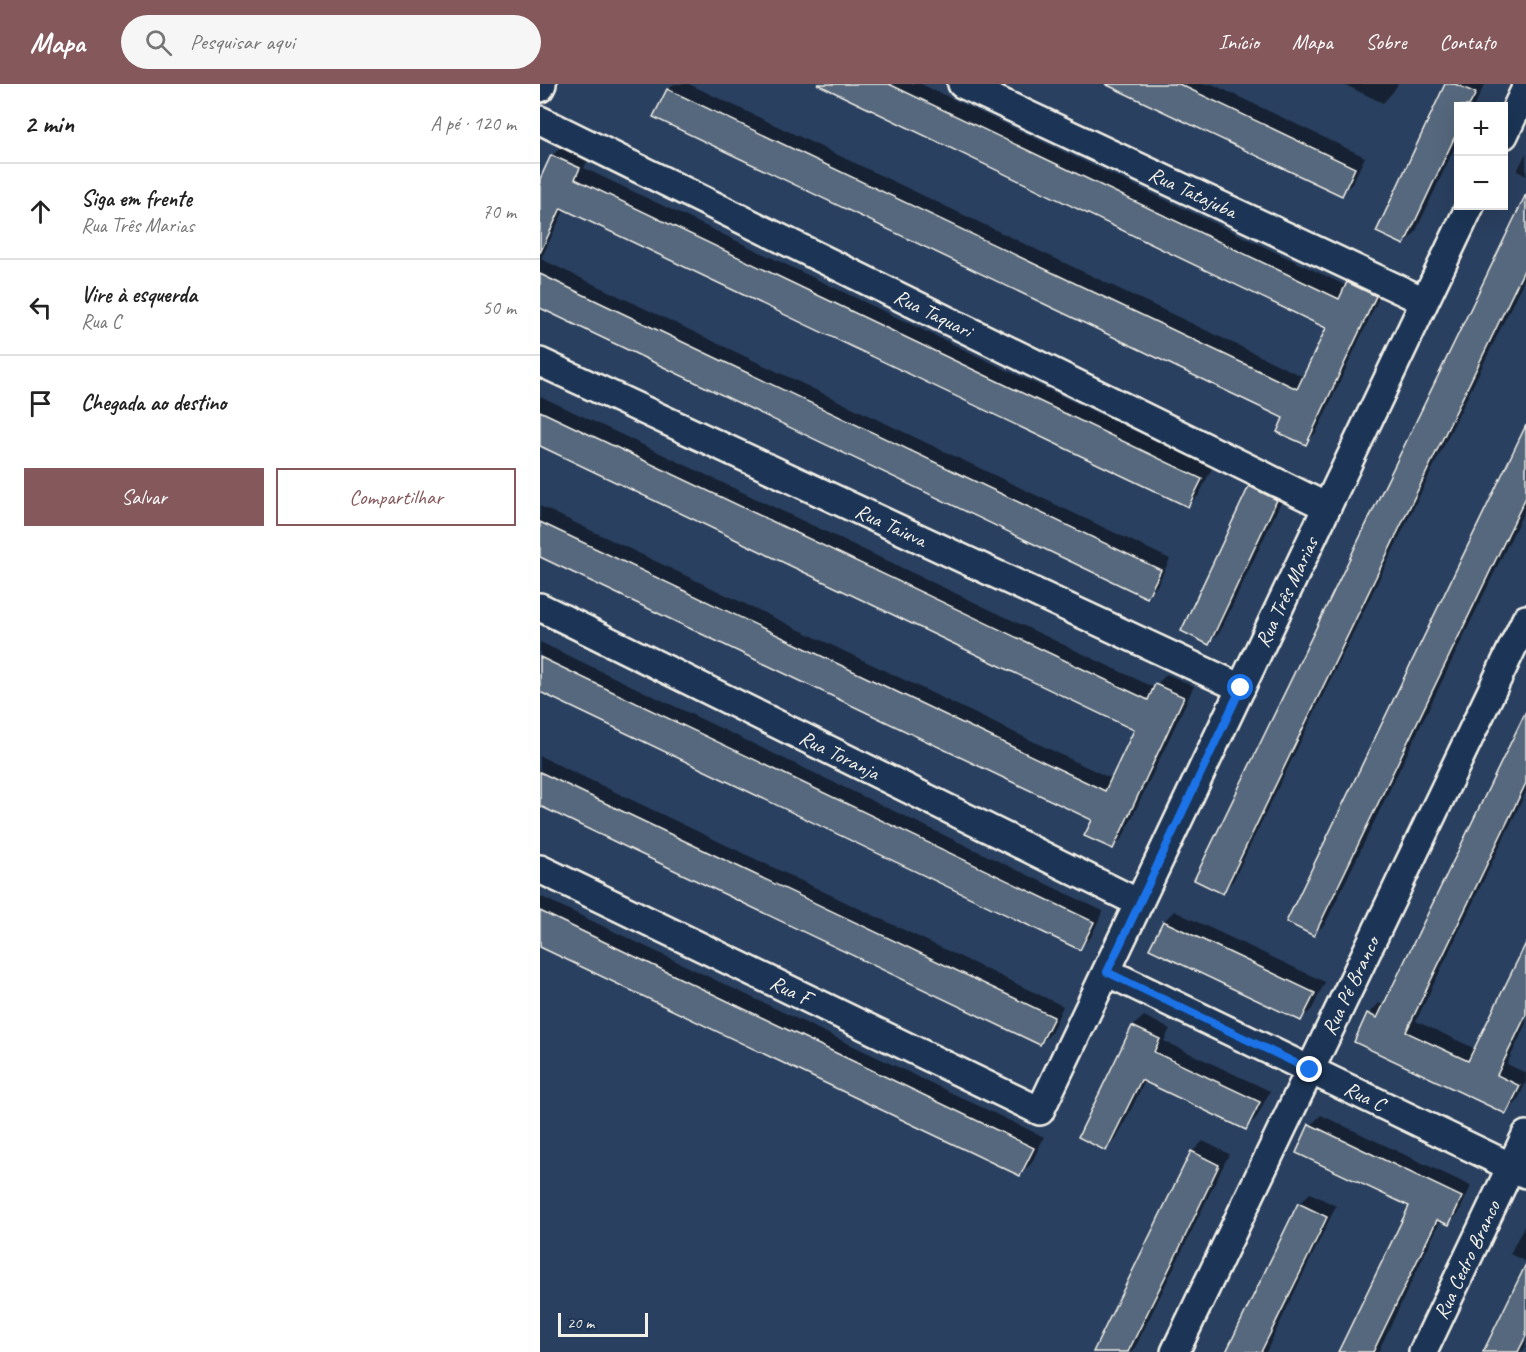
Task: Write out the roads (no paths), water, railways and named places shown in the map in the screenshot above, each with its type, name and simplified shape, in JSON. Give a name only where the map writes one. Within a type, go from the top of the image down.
[{"type":"street","points":[[540,88],[542,84]]},
{"type":"street","name":"Rua Tatajuba","points":[[962,84],[1424,302]]},
{"type":"street","points":[[1508,124],[1525,86]]},
{"type":"street","name":"Rua Taquari","points":[[540,120],[1327,507]]},
{"type":"street","name":"Rua Três Marias","points":[[1040,1111],[1468,210]]},
{"type":"street","name":"Rua Taiuva","points":[[540,362],[1241,688]]},
{"type":"street","name":"Rua Toranja","points":[[540,607],[1139,903]]},
{"type":"street","name":"Rua Pé Branco","points":[[1175,1352],[1526,619]]},
{"type":"street","name":"Rua F","points":[[540,869],[1040,1111]]},
{"type":"street","name":"Rua C","points":[[1107,972],[1518,1171]]},
{"type":"street","name":"Rua Cedro Branco","points":[[1423,1352],[1518,1171],[1526,1135]]}]
